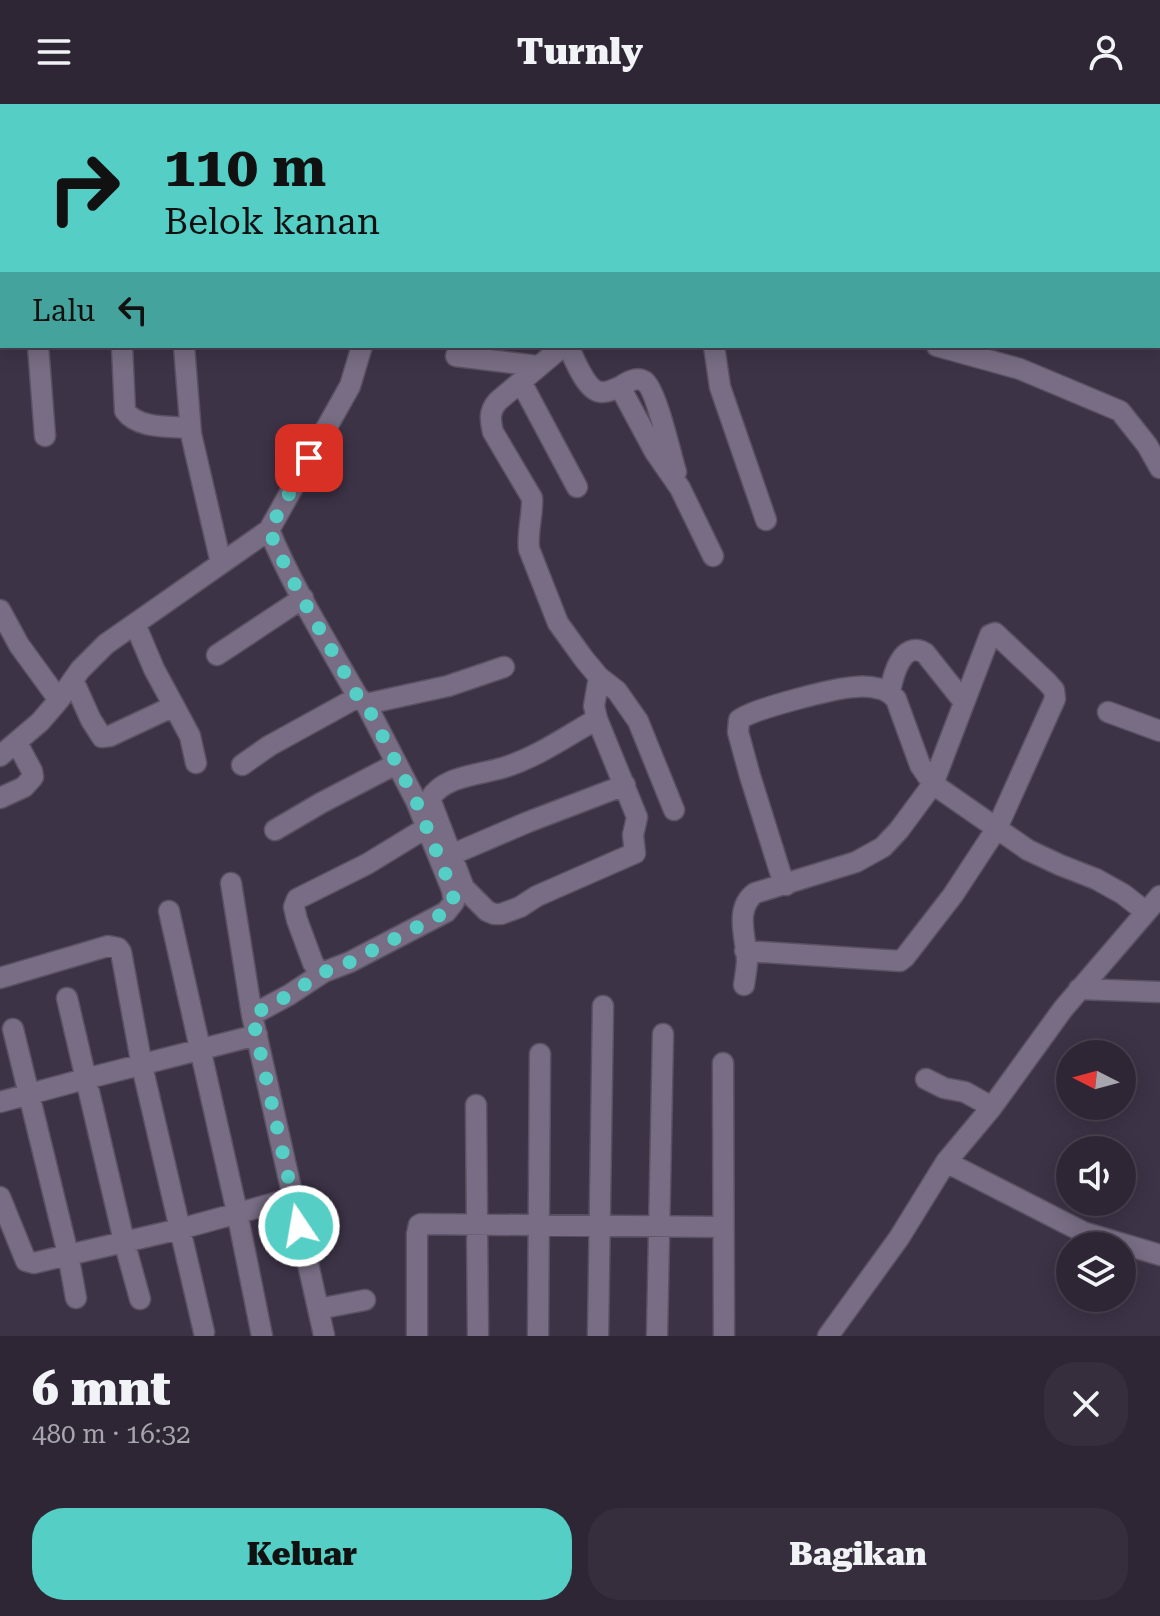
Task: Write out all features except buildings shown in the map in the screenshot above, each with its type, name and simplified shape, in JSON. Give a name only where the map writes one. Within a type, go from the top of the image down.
[{"type":"street","points":[[38,348],[45,436]]},
{"type":"street","points":[[122,348],[125,411],[130,418],[142,423],[190,428]]},
{"type":"street","points":[[184,348],[190,428],[221,563]]},
{"type":"street","points":[[0,756],[40,722],[92,656],[269,530],[350,386],[361,348]]},
{"type":"street","points":[[562,348],[498,401],[491,410],[490,420],[493,432],[532,498],[529,549],[558,623],[599,677],[617,691],[638,721],[674,810]]},
{"type":"street","points":[[566,348],[584,378],[597,392],[606,392],[637,379],[643,380],[649,387],[680,488],[713,556]]},
{"type":"street","points":[[714,348],[720,387],[766,520]]},
{"type":"street","points":[[944,348],[1020,369],[1120,411],[1147,445],[1160,468]]},
{"type":"street","points":[[456,356],[538,366]]},
{"type":"street","points":[[521,382],[577,487]]},
{"type":"street","points":[[0,1102],[200,1050],[254,1025],[278,1001],[324,972],[350,962],[446,912],[454,902],[416,801],[278,552],[269,530]]},
{"type":"street","points":[[217,655],[303,598]]},
{"type":"street","points":[[0,610],[19,645],[59,700]]},
{"type":"street","points":[[135,624],[154,669],[190,736],[196,763]]},
{"type":"street","points":[[744,985],[747,959],[745,951],[743,910],[747,899],[755,893],[856,862],[883,847],[899,830],[933,784],[986,641],[995,633],[1054,690],[1055,699],[997,828],[914,948],[900,961],[745,951]]},
{"type":"street","points":[[890,692],[900,661],[908,652],[920,649],[964,702]]},
{"type":"street","points":[[242,765],[269,746],[362,701],[448,686],[504,667]]},
{"type":"street","points":[[597,719],[505,767],[458,779],[435,790],[430,799],[464,888],[487,911],[501,914],[520,907],[537,896],[635,853],[633,835],[637,817],[594,706],[599,677]]},
{"type":"street","points":[[73,680],[102,737],[174,706]]},
{"type":"street","points":[[786,885],[750,776],[738,732],[739,720],[748,714],[834,690],[866,687],[890,692],[896,699],[920,765],[933,784],[1028,850],[1096,879],[1146,912]]},
{"type":"street","points":[[1108,712],[1160,731]]},
{"type":"street","points":[[0,798],[24,787],[33,777],[17,743]]},
{"type":"street","points":[[275,830],[396,764]]},
{"type":"street","points":[[451,855],[625,785]]},
{"type":"street","points":[[324,972],[313,963],[297,920],[294,907],[297,899],[367,864],[426,828]]},
{"type":"street","points":[[231,883],[254,1025],[324,1336]]},
{"type":"street","points":[[828,1336],[899,1238],[946,1162],[992,1107],[1079,989],[1160,896]]},
{"type":"street","points":[[169,911],[262,1336]]},
{"type":"street","points":[[0,978],[108,946],[121,952],[142,1066],[201,1335]]},
{"type":"street","points":[[1079,989],[1160,992]]},
{"type":"street","points":[[67,998],[140,1299]]},
{"type":"street","points":[[598,1336],[603,1006]]},
{"type":"street","points":[[13,1029],[76,1298]]},
{"type":"street","points":[[657,1336],[663,1034]]},
{"type":"street","points":[[538,1336],[540,1054]]},
{"type":"street","points":[[723,1063],[724,1336]]},
{"type":"street","points":[[926,1079],[944,1088],[965,1092],[992,1107]]},
{"type":"street","points":[[476,1105],[478,1336]]},
{"type":"street","points":[[946,1162],[1083,1232],[1160,1255]]},
{"type":"street","points":[[0,1197],[26,1261],[34,1263],[180,1229],[293,1198]]},
{"type":"street","points":[[417,1336],[419,1225],[723,1227]]},
{"type":"street","points":[[318,1309],[365,1300]]},
{"type":"street","points":[[305,1336],[320,1333],[324,1336]]},
{"type":"route","points":[[299,1226],[252,1015],[324,972],[350,962],[446,912],[454,902],[416,801],[366,704],[358,697],[278,552],[269,530],[309,458]]}]
